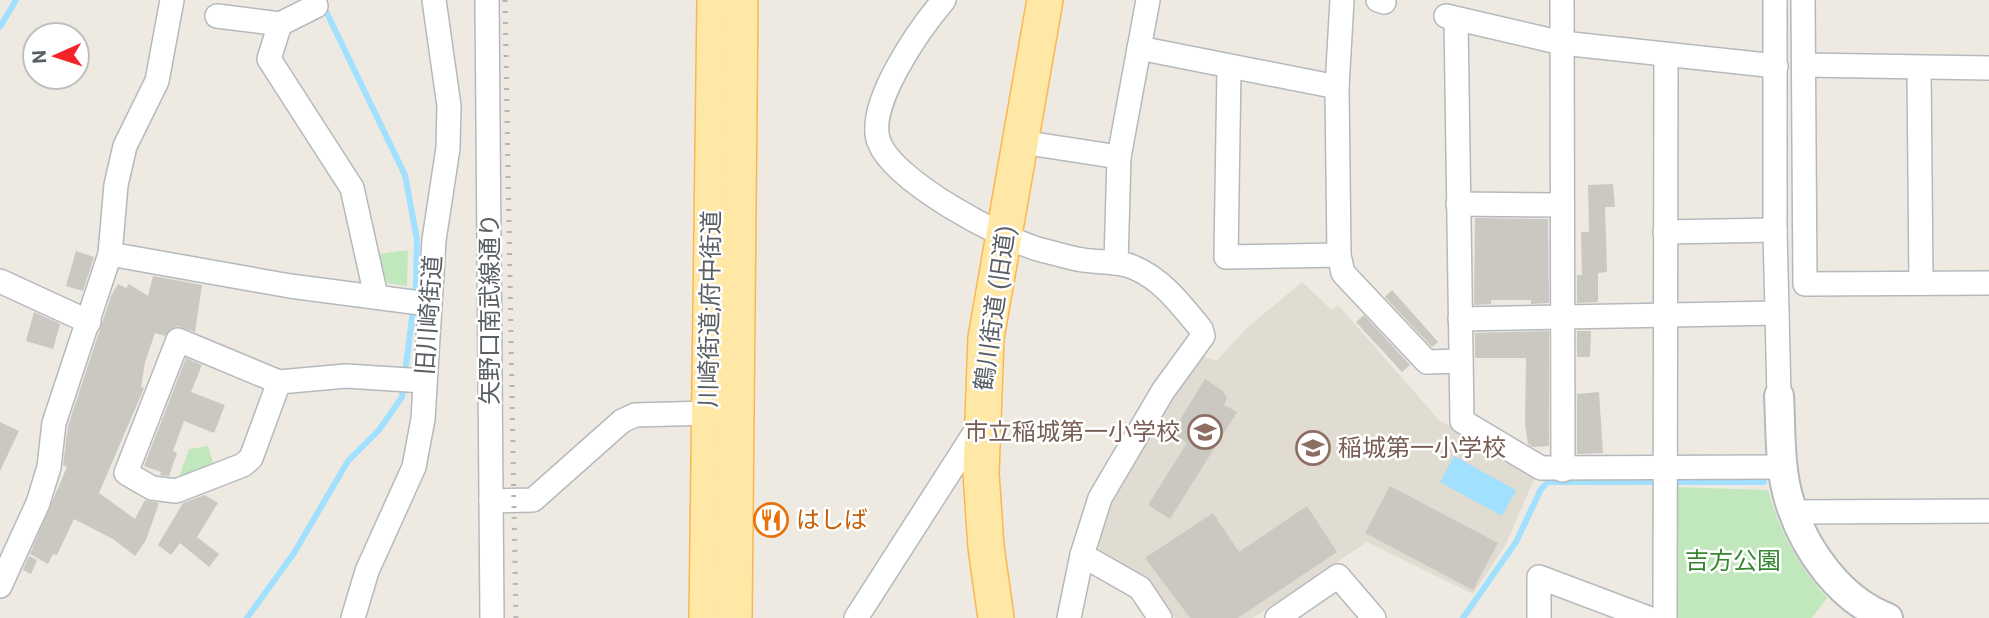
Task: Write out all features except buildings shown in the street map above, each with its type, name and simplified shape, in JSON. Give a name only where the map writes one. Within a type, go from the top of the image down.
[{"type":"main road","name":"川崎街道;府中街道","points":[[707,618],[715,0]]},
{"type":"main road","points":[[734,618],[740,0]]},
{"type":"main road","name":"鶴川街道 (旧道)","points":[[996,618],[986,547],[981,423],[986,338],[1045,0]]},
{"type":"street","points":[[0,586],[38,503],[49,467],[54,423],[110,254],[116,185],[125,146],[157,81],[172,0]]},
{"type":"street","name":"旧川崎街道","points":[[353,618],[367,572],[414,467],[423,419],[428,304],[448,148],[449,106],[434,0]]},
{"type":"street","name":"矢野口南武線通り","points":[[487,0],[492,618]]},
{"type":"street","points":[[944,0],[914,36],[890,82],[878,120],[879,142],[896,164],[915,181],[1004,237],[1082,260],[1133,266],[1167,290],[1201,329],[1203,337],[1163,391],[1100,498],[1082,555],[1069,618]]},
{"type":"street","points":[[1116,262],[1119,157],[1148,0]]},
{"type":"street","points":[[1342,0],[1336,87],[1339,255],[1343,273],[1427,362],[1461,361]]},
{"type":"street","points":[[1562,0],[1563,470]]},
{"type":"street","points":[[1775,0],[1775,230],[1783,467],[1794,512],[1808,545],[1830,575],[1855,600],[1888,618]]},
{"type":"street","points":[[1803,0],[1805,284],[1989,283]]},
{"type":"street","points":[[217,16],[280,24],[316,6]]},
{"type":"street","points":[[1776,66],[1562,43],[1451,17],[1462,421],[1541,468],[1783,467]]},
{"type":"street","points":[[280,24],[269,59],[352,188],[376,296]]},
{"type":"street","points":[[1776,32],[1803,33]]},
{"type":"street","points":[[1139,48],[1229,68],[1336,87]]},
{"type":"street","points":[[1665,618],[1666,56]]},
{"type":"street","points":[[1804,65],[1989,68]]},
{"type":"street","points":[[1229,68],[1226,257],[1339,255]]},
{"type":"street","points":[[1919,68],[1921,283]]},
{"type":"street","points":[[1021,142],[1119,157]]},
{"type":"street","points":[[1458,204],[1562,205]]},
{"type":"street","points":[[1665,232],[1775,230]]},
{"type":"street","points":[[110,254],[290,286],[428,304]]},
{"type":"street","points":[[1776,256],[1803,255]]},
{"type":"street","points":[[0,281],[89,321]]},
{"type":"street","points":[[1460,319],[1777,313]]},
{"type":"street","points":[[279,382],[251,458],[243,466],[176,491],[152,488],[127,473],[178,340],[279,382],[346,376],[424,381]]},
{"type":"street","points":[[491,501],[533,500],[622,421],[635,415],[709,413]]},
{"type":"street","points":[[856,618],[981,423]]},
{"type":"street","points":[[1794,512],[1989,511]]},
{"type":"street","points":[[1082,555],[1140,588],[1160,618]]},
{"type":"street","points":[[1277,618],[1338,576],[1374,618]]},
{"type":"street","points":[[1539,618],[1539,577],[1648,618]]},
{"type":"shaded area","name":"稲城第一小学校","points":[[1302,282],[1332,310],[1338,305],[1439,420],[1536,475],[1506,544],[1473,594],[1367,542],[1253,618],[1175,618],[1149,582],[1104,556],[1095,540],[1108,502],[1170,393],[1202,356],[1216,361],[1248,327]]},
{"type":"green space","points":[[408,250],[407,286],[387,283],[379,254]]},
{"type":"green space","points":[[208,446],[214,466],[178,480],[189,449]]},
{"type":"green space","name":"吉方公園","points":[[1674,487],[1768,490],[1791,547],[1827,598],[1812,618],[1677,618]]},
{"type":"water","points":[[1454,456],[1516,490],[1502,516],[1440,482]]},
{"type":"waterway","points":[[0,27],[16,0]]},
{"type":"waterway","points":[[247,618],[294,553],[348,461],[379,430],[402,397],[416,286],[417,240],[405,175],[323,5]]},
{"type":"waterway","points":[[1463,618],[1516,542],[1541,489],[1548,482],[1652,482]]},
{"type":"waterway","points":[[1671,482],[1764,482]]},
{"type":"railway","points":[[505,0],[516,618]]},
{"type":"place","name":"市立稲城第一小学校","points":[[1205,432]]},
{"type":"place","name":"稲城第一小学校","points":[[1313,448]]},
{"type":"place","name":"はしば","points":[[771,520]]}]
